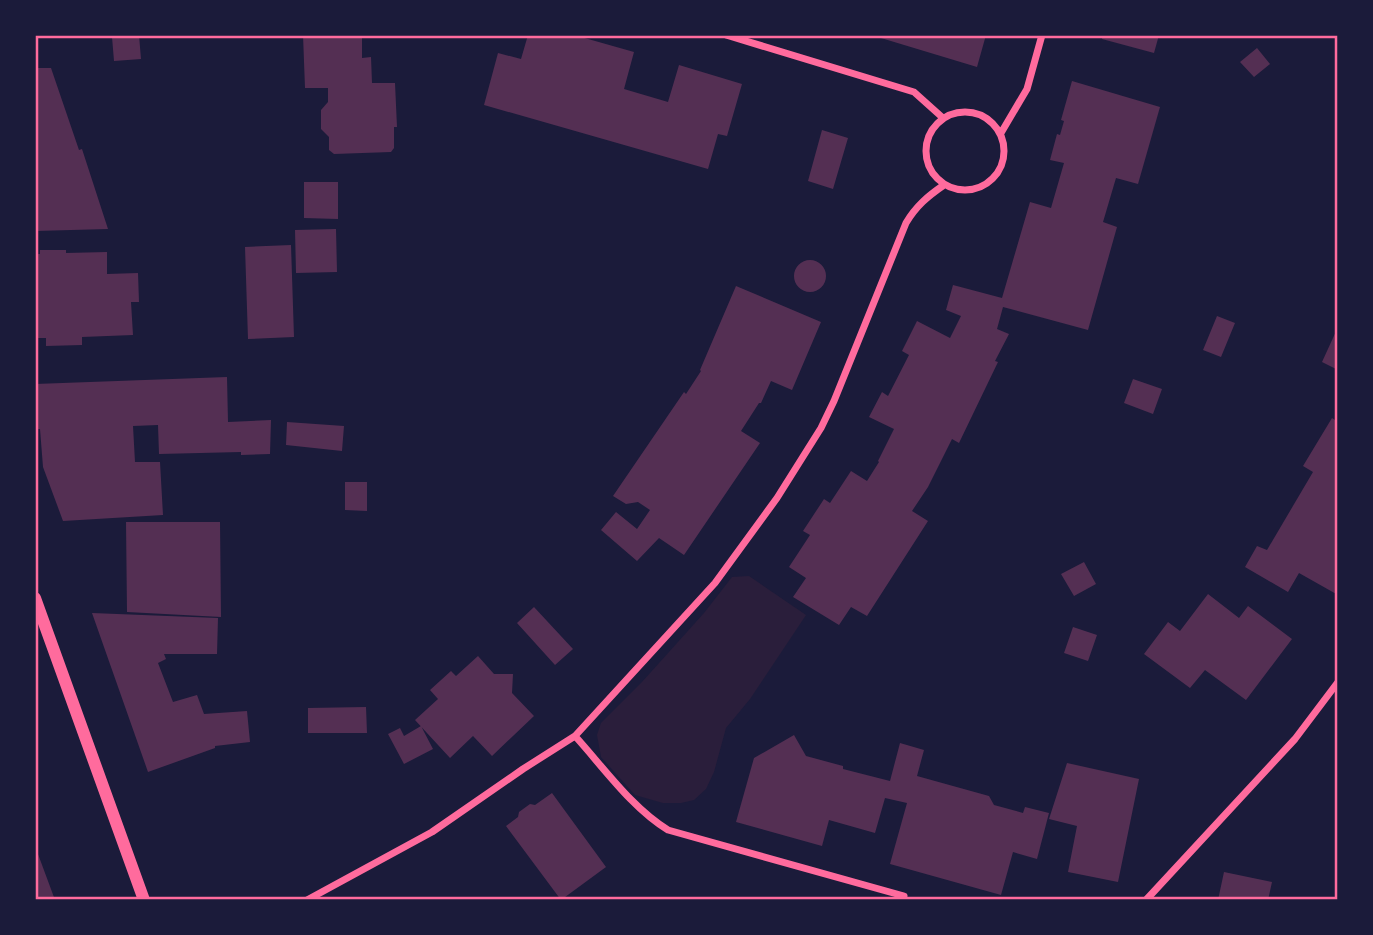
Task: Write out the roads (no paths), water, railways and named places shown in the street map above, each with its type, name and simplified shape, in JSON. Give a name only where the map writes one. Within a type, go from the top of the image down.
[{"type":"street","points":[[726,35],[914,92],[943,118]]},
{"type":"street","points":[[1001,134],[1027,89],[1042,35]]},
{"type":"street","points":[[975,112],[986,117],[1001,134],[1004,161],[990,182],[967,191],[953,189],[944,185],[933,173],[926,156],[927,140],[932,129],[943,118],[950,114],[975,112]]},
{"type":"street","points":[[307,900],[432,832],[575,736],[715,583],[777,498],[821,428],[906,223],[924,199],[944,185]]},
{"type":"street","points":[[35,598],[144,900]]},
{"type":"street","points":[[1146,900],[1295,739],[1338,682]]},
{"type":"street","points":[[575,736],[639,807],[653,821],[668,830],[904,896]]}]
